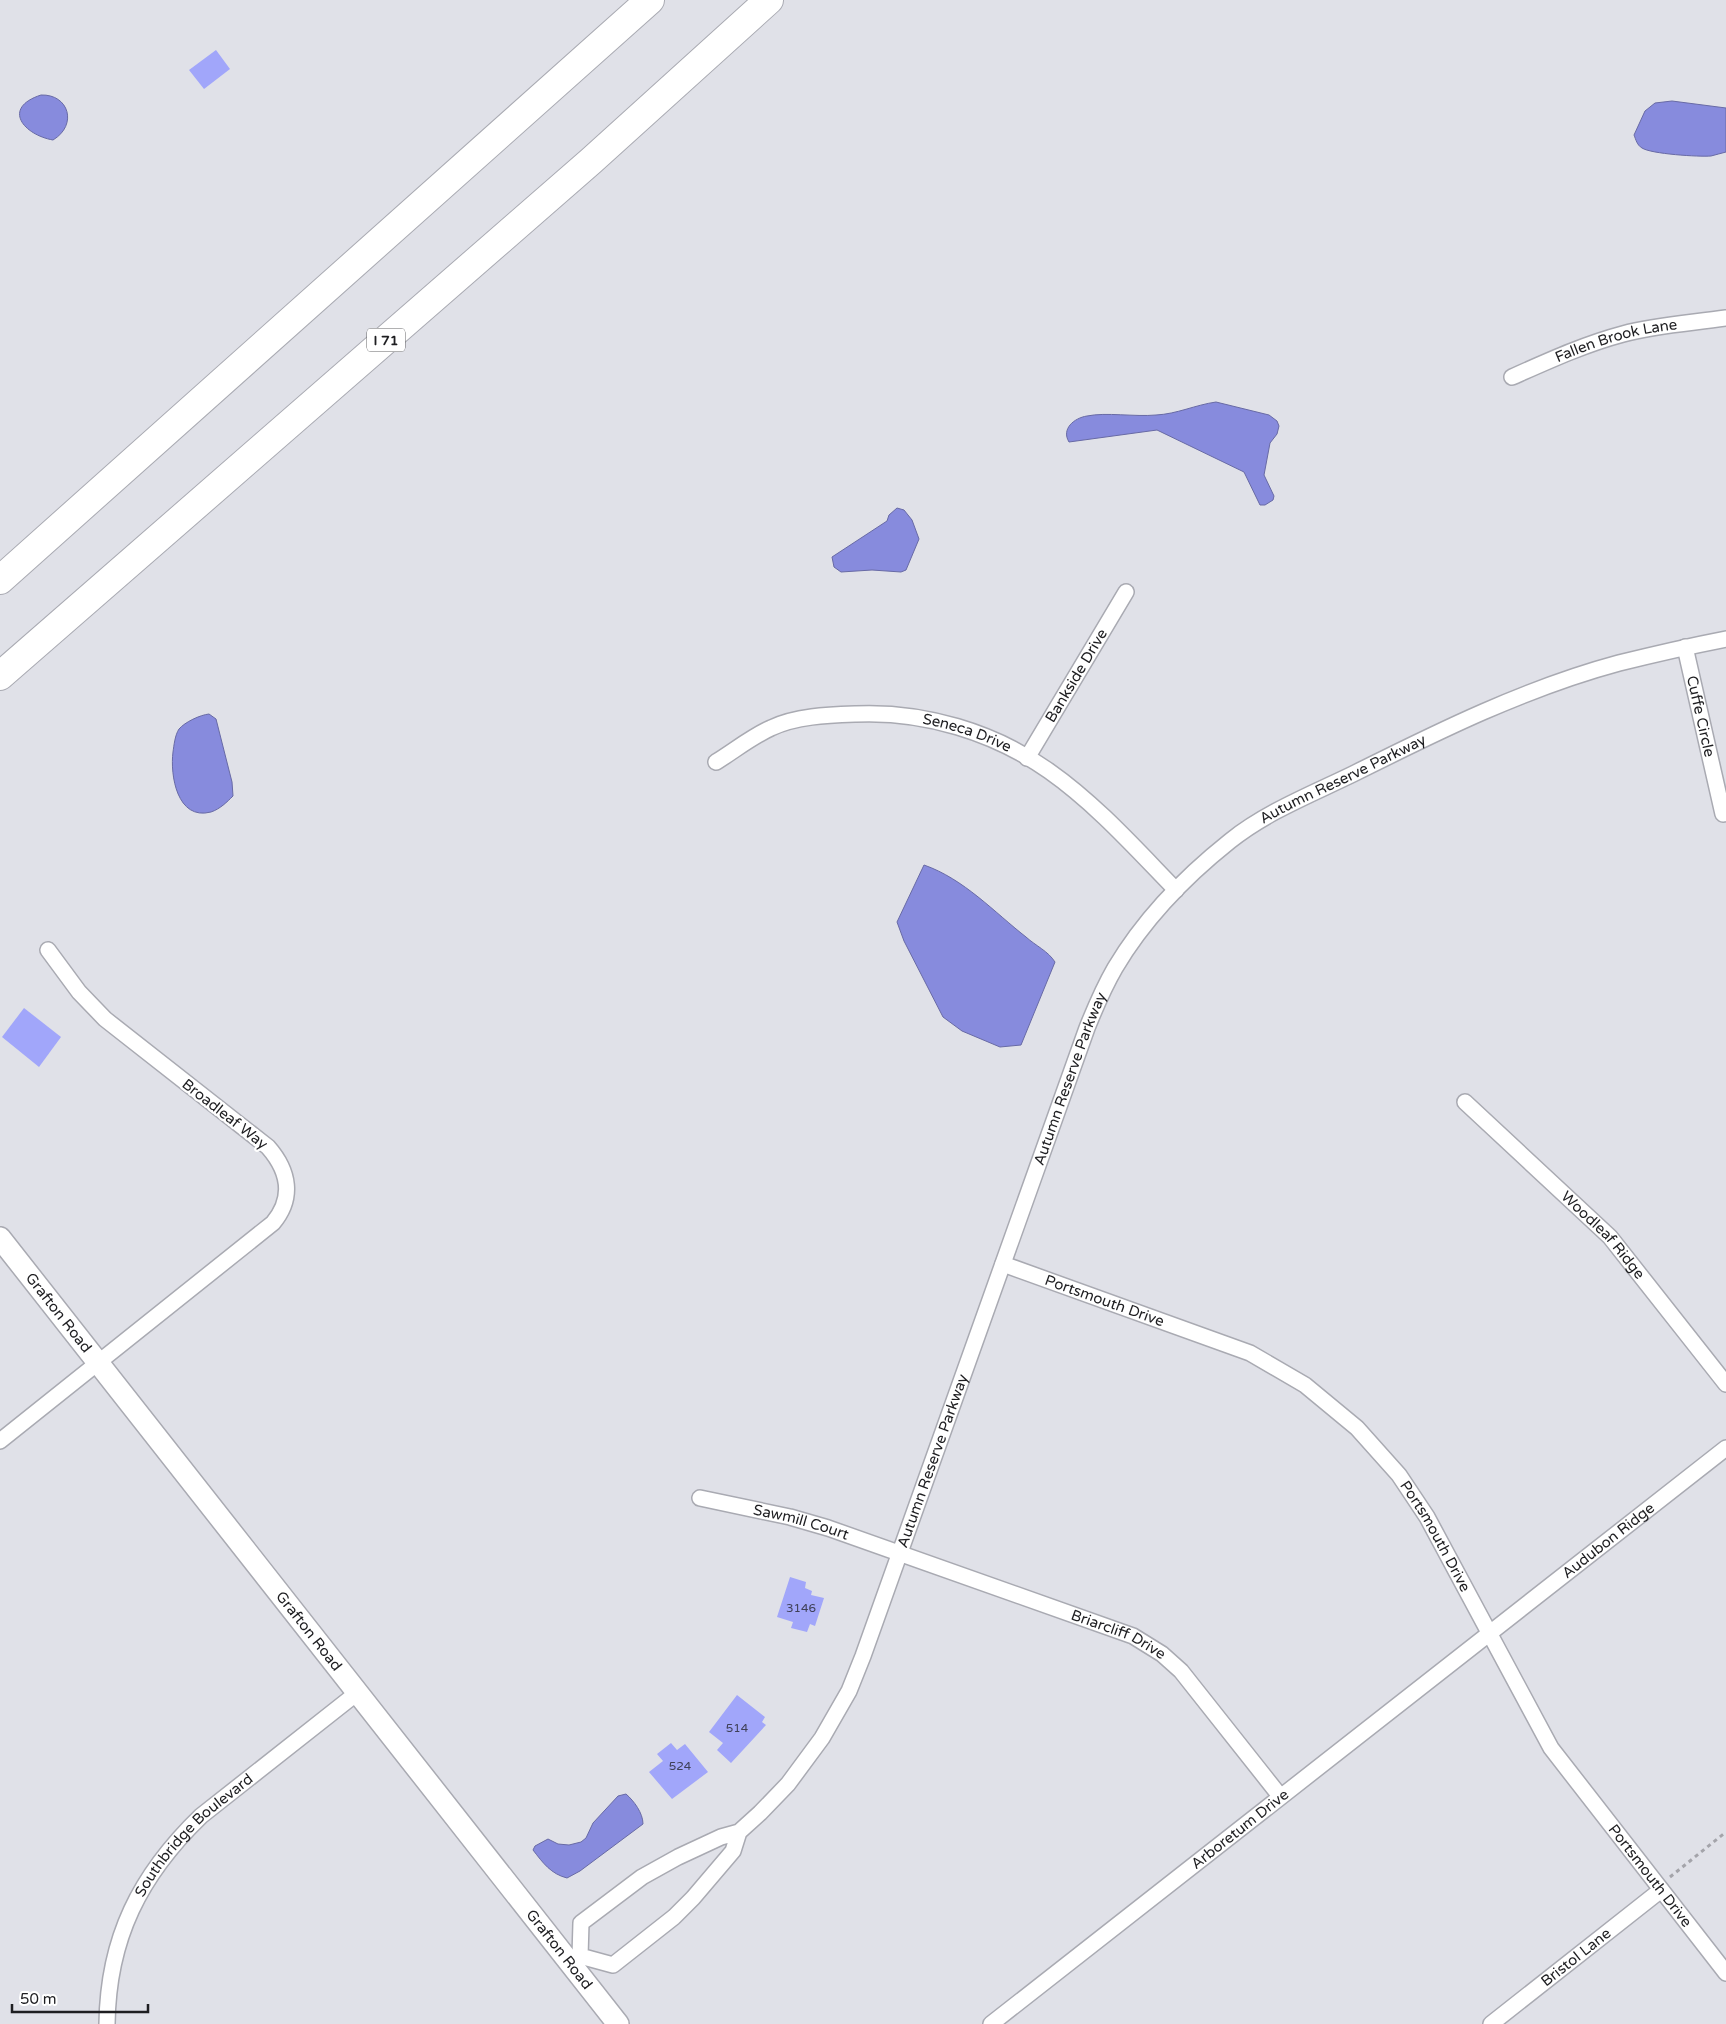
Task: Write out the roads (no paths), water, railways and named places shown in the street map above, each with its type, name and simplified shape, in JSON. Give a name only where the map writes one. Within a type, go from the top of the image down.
[{"type":"highway","points":[[0,580],[650,0]]},
{"type":"highway","name":"I 71","points":[[0,676],[576,174],[769,0]]},
{"type":"street","name":"Fallen Brook Lane","points":[[1512,376],[1622,334],[1726,318]]},
{"type":"street","name":"Bankside Drive","points":[[1026,758],[1126,592]]},
{"type":"street","name":"Autumn Reserve Parkway","points":[[739,1832],[721,1837],[660,1866],[594,1912],[582,1923],[575,1960],[613,1965],[654,1933],[693,1898],[733,1851],[739,1832],[788,1784],[810,1756],[832,1722],[849,1691],[863,1656],[1096,1005],[1127,949],[1151,917],[1215,853],[1253,825],[1425,738],[1538,690],[1618,663],[1726,638]]},
{"type":"street","name":"Cuffe Circle","points":[[1685,647],[1723,814]]},
{"type":"street","name":"Seneca Drive","points":[[716,762],[772,727],[816,717],[867,713],[917,717],[938,722],[987,737],[1050,772],[1085,800],[1176,890]]},
{"type":"street","name":"Broadleaf Way","points":[[0,1441],[273,1224],[283,1208],[286,1178],[284,1169],[268,1147],[105,1019],[79,992],[48,950]]},
{"type":"street","name":"Woodleaf Ridge","points":[[1465,1102],[1610,1237],[1726,1384]]},
{"type":"street","name":"Grafton Road","points":[[0,1238],[357,1692],[575,1960],[618,2024]]},
{"type":"street","name":"Portsmouth Drive","points":[[1003,1264],[1250,1353],[1318,1394],[1357,1428],[1406,1485],[1433,1527],[1551,1748],[1726,1973]]},
{"type":"street","name":"Audubon Ridge","points":[[1489,1633],[1726,1448]]},
{"type":"street","name":"Sawmill Court","points":[[700,1498],[790,1517],[900,1552]]},
{"type":"street","name":"Briarcliff Drive","points":[[900,1552],[1120,1631],[1149,1645],[1172,1662],[1192,1683],[1280,1796]]},
{"type":"street","name":"Arboretum Drive","points":[[991,2024],[1489,1633]]},
{"type":"street","name":"Southbridge Boulevard","points":[[107,2024],[111,1974],[124,1926],[140,1892],[160,1860],[181,1835],[201,1816],[357,1692]]},
{"type":"street","name":"Bristol Lane","points":[[1490,2024],[1661,1890]]},
{"type":"water","points":[[41,95],[51,96],[58,100],[64,105],[67,112],[66,126],[61,134],[53,140],[33,133],[21,120],[22,107],[29,100]]},
{"type":"water","points":[[1672,101],[1726,108],[1726,152],[1711,156],[1686,155],[1655,152],[1640,147],[1634,135],[1645,111],[1655,103]]},
{"type":"water","points":[[1216,402],[1269,415],[1277,421],[1279,426],[1277,434],[1270,443],[1264,475],[1274,496],[1273,500],[1265,505],[1260,505],[1244,472],[1157,430],[1069,442],[1067,437],[1070,425],[1082,417],[1103,414],[1164,414]]},
{"type":"water","points":[[897,508],[904,510],[912,520],[919,539],[906,570],[901,572],[872,570],[841,572],[834,567],[832,557],[887,521],[889,515]]},
{"type":"water","points":[[209,714],[216,719],[232,782],[233,796],[214,811],[199,813],[190,810],[178,794],[173,772],[173,752],[179,729],[193,719]]},
{"type":"water","points":[[924,865],[939,871],[965,887],[1055,962],[1021,1045],[1000,1047],[962,1031],[943,1017],[904,941],[897,922]]},
{"type":"water","points":[[626,1794],[637,1808],[643,1824],[580,1871],[567,1878],[556,1874],[533,1850],[535,1846],[548,1839],[558,1844],[569,1845],[581,1842],[586,1838],[593,1823],[618,1796]]}]
